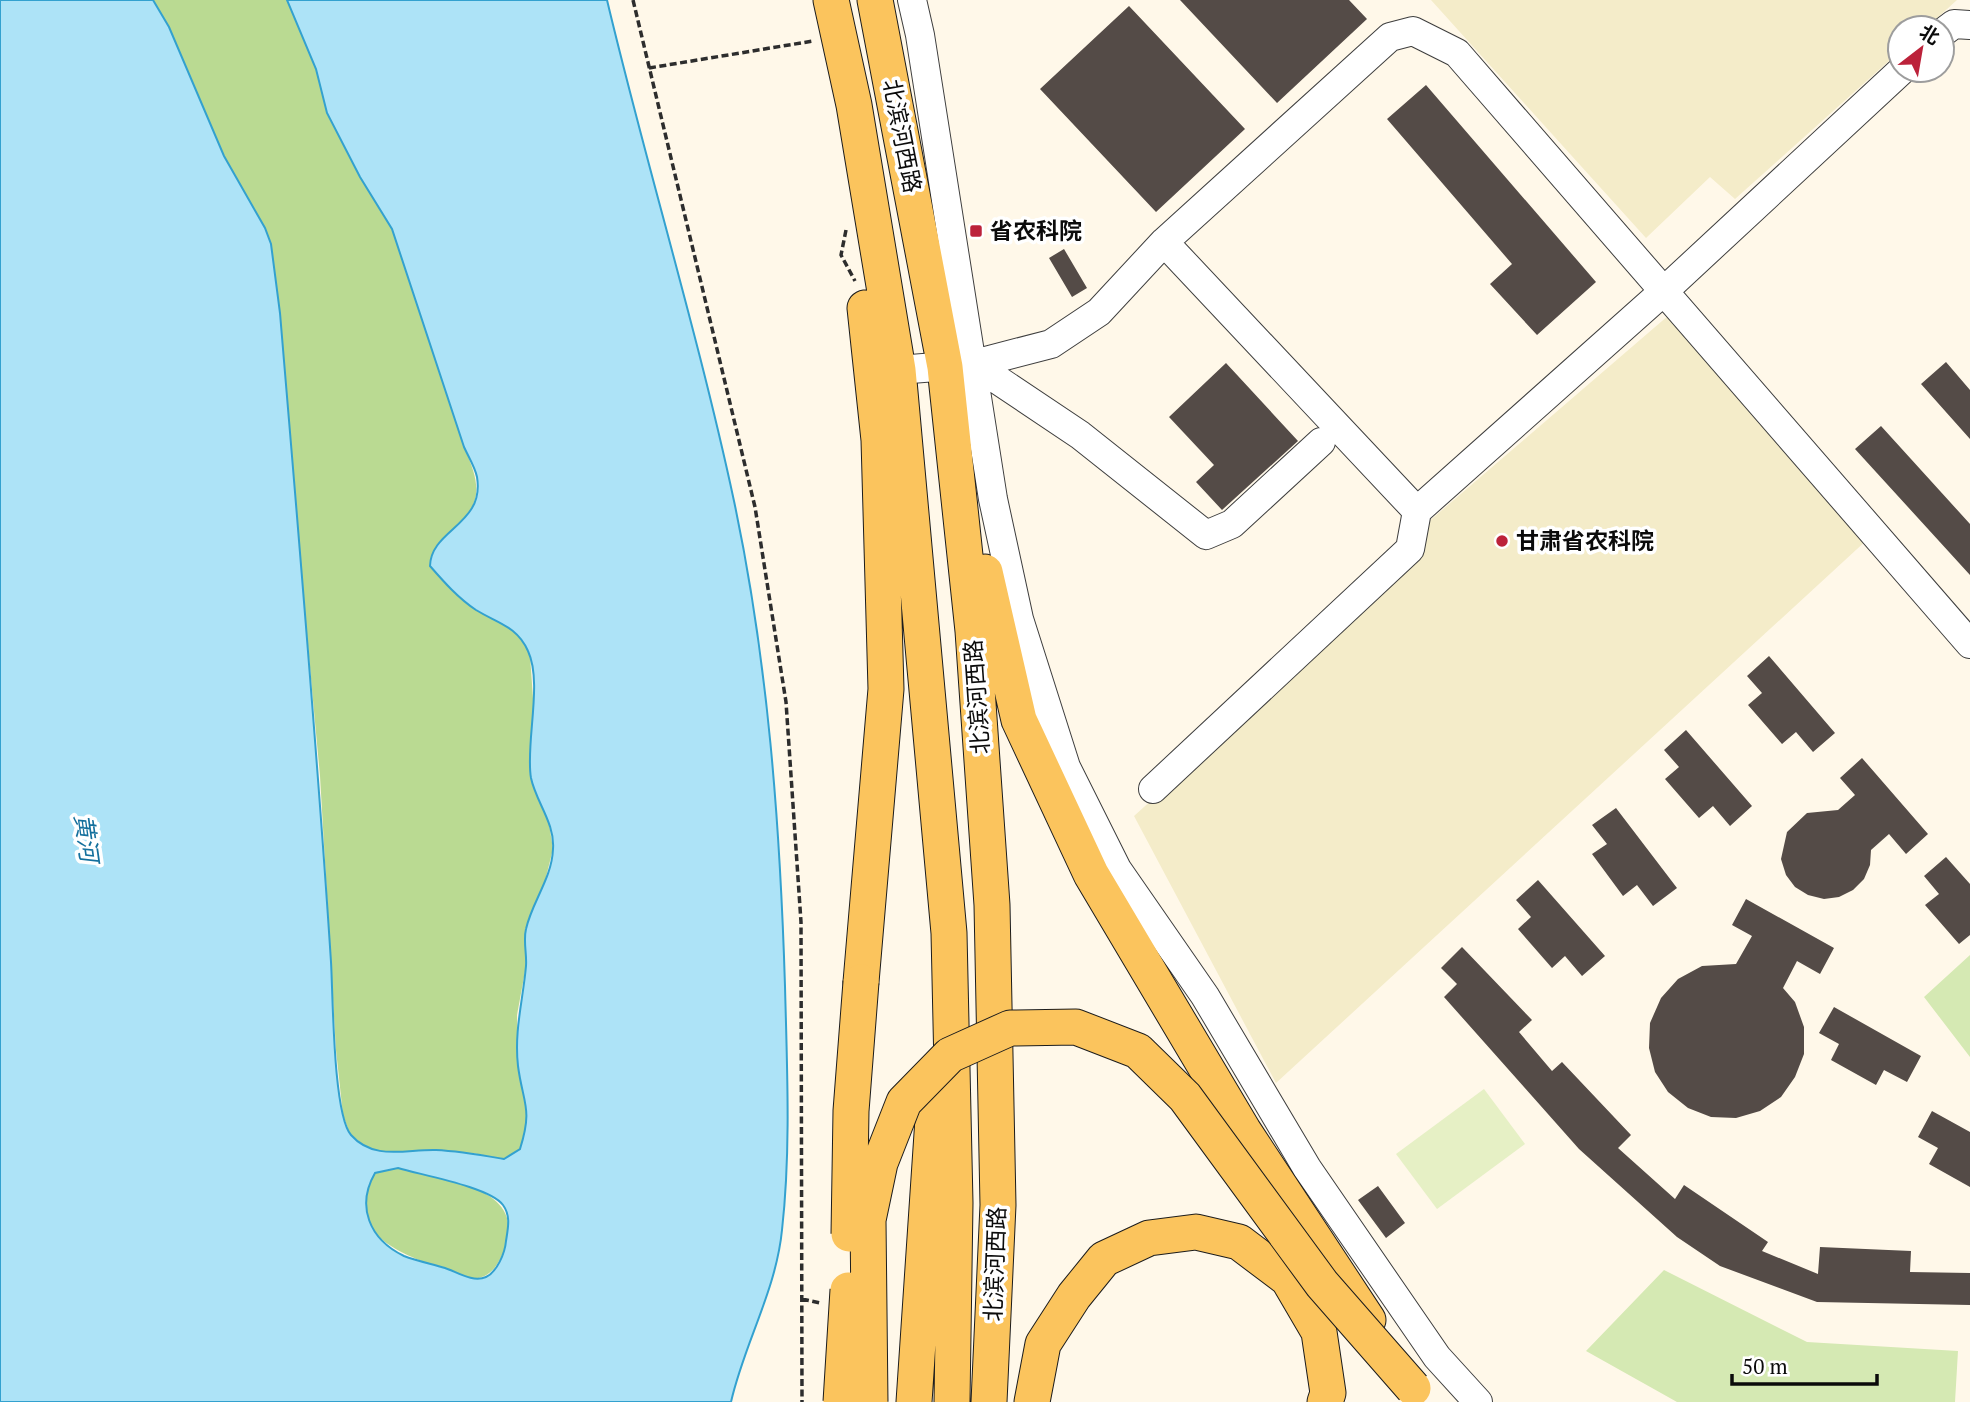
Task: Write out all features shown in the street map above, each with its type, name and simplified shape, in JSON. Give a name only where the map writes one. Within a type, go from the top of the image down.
[{"type":"main road","name":"北滨河西路","points":[[831,0],[854,106],[898,370],[949,933],[955,1203],[952,1402]]},
{"type":"main road","name":"北滨河西路","points":[[875,0],[960,365],[952,432],[973,631],[992,905],[998,1205],[989,1402]]},
{"type":"main road","points":[[841,1402],[848,1289],[851,1111],[886,690],[879,440],[854,195],[854,106]]},
{"type":"main road","points":[[952,432],[1019,720],[1098,885],[1243,1130],[1420,1395]]},
{"type":"main road","points":[[914,1402],[928,1163],[949,933]]},
{"type":"main road","points":[[870,1402],[868,1220],[880,1163],[904,1102],[950,1055],[1010,1028],[1076,1027],[1138,1051],[1185,1097],[1322,1284],[1420,1395]]},
{"type":"main road","points":[[1032,1402],[1043,1345],[1074,1296],[1104,1259],[1149,1238],[1196,1231],[1239,1242],[1288,1279],[1319,1332],[1328,1393],[1325,1402]]},
{"type":"lane","points":[[912,0],[920,35],[960,365],[993,499],[1018,619],[1066,767],[1117,869],[1205,996],[1307,1168],[1437,1357],[1478,1402]]},
{"type":"lane","points":[[898,370],[960,365],[1051,344],[1099,312],[1164,242],[1390,37],[1413,31],[1457,53],[1970,643]]},
{"type":"lane","points":[[1153,789],[1410,549],[1417,511],[1664,291],[1887,84]]},
{"type":"lane","points":[[1164,242],[1417,511]]},
{"type":"lane","points":[[960,365],[1080,435],[1206,535],[1232,524],[1321,442]]},
{"type":"path","points":[[633,0],[755,507],[786,702],[801,922],[802,1402]]},
{"type":"path","points":[[649,68],[839,37]]},
{"type":"path","points":[[841,255],[864,299]]},
{"type":"shaded area","points":[[1431,0],[1957,0],[1942,14],[1886,14],[1886,64],[1735,199],[1710,177],[1646,238]]},
{"type":"shaded area","points":[[1669,315],[1869,538],[1276,1083],[1134,816],[1420,558],[1427,523]]},
{"type":"green space","points":[[153,0],[287,0],[316,69],[327,113],[360,177],[392,229],[475,478],[475,500],[470,510],[439,542],[478,611],[503,621],[521,637],[530,655],[534,713],[531,778],[549,824],[553,849],[544,885],[525,930],[526,966],[517,1015],[518,1067],[529,1111],[520,1149],[504,1159],[472,1153],[381,1152],[365,1146],[350,1134],[343,1115],[336,1050],[320,776],[271,244],[224,156],[169,27]]},
{"type":"green space","points":[[1970,955],[1970,1057],[1924,997]]},
{"type":"green space","points":[[1484,1089],[1525,1144],[1437,1209],[1396,1154]]},
{"type":"green space","points":[[398,1168],[458,1183],[494,1199],[505,1212],[509,1229],[504,1251],[490,1273],[474,1279],[433,1265],[411,1257],[376,1233],[367,1217],[366,1197],[375,1173]]},
{"type":"green space","points":[[1664,1270],[1807,1342],[1958,1351],[1955,1402],[1677,1402],[1586,1351]]},
{"type":"water","name":"黄河","points":[[0,0],[153,0],[169,27],[224,156],[265,228],[271,244],[280,313],[320,799],[337,1080],[345,1123],[351,1135],[360,1143],[380,1151],[445,1151],[504,1159],[520,1149],[526,1124],[526,1106],[517,1053],[526,966],[525,934],[549,870],[553,849],[551,830],[531,778],[534,697],[532,664],[528,651],[512,630],[469,605],[430,566],[439,543],[473,506],[477,493],[477,477],[464,447],[392,229],[360,177],[327,113],[316,69],[287,0],[607,0],[705,375],[734,501],[756,622],[776,804],[788,1108],[785,1200],[779,1253],[731,1402],[0,1402]],"holes":[[[398,1168],[470,1187],[503,1205],[508,1222],[505,1246],[500,1262],[490,1275],[470,1278],[404,1256],[392,1249],[374,1231],[367,1209],[369,1185],[375,1173]]]},
{"type":"building","points":[[1180,0],[1349,0],[1367,19],[1277,103]]},
{"type":"building","points":[[1129,6],[1245,129],[1156,212],[1040,89]]},
{"type":"building","points":[[1426,85],[1596,282],[1537,335],[1490,284],[1512,264],[1387,119]]},
{"type":"building","points":[[1064,249],[1087,288],[1072,297],[1049,258]]},
{"type":"building","points":[[1946,362],[1970,390],[1970,439],[1921,384]]},
{"type":"building","points":[[1226,363],[1298,441],[1222,510],[1196,482],[1214,465],[1169,417]]},
{"type":"building","points":[[1881,426],[1970,524],[1970,575],[1855,449]]},
{"type":"building","points":[[1769,656],[1835,733],[1813,752],[1796,732],[1782,744],[1748,705],[1762,693],[1747,676]]},
{"type":"building","points":[[1686,730],[1752,806],[1730,826],[1713,806],[1699,818],[1665,779],[1679,767],[1664,750]]},
{"type":"building","points":[[1862,758],[1928,834],[1906,854],[1889,834],[1871,850],[1870,865],[1864,879],[1853,890],[1839,897],[1824,899],[1808,895],[1795,887],[1786,875],[1781,859],[1787,832],[1807,813],[1838,810],[1855,795],[1840,778]]},
{"type":"building","points":[[1616,808],[1677,888],[1653,906],[1637,885],[1623,896],[1592,854],[1607,844],[1592,825]]},
{"type":"building","points":[[1946,857],[1970,884],[1970,935],[1959,944],[1925,905],[1939,894],[1924,876]]},
{"type":"building","points":[[1538,880],[1605,956],[1582,976],[1565,956],[1552,968],[1518,929],[1531,917],[1516,900]]},
{"type":"building","points":[[1746,899],[1834,948],[1820,974],[1797,961],[1783,988],[1795,1002],[1804,1027],[1804,1054],[1795,1077],[1781,1097],[1760,1111],[1736,1118],[1711,1117],[1688,1108],[1668,1092],[1655,1072],[1649,1048],[1650,1023],[1661,998],[1678,979],[1702,966],[1736,964],[1752,936],[1732,925]]},
{"type":"building","points":[[1462,947],[1532,1020],[1519,1032],[1552,1071],[1562,1062],[1631,1135],[1618,1148],[1675,1199],[1684,1185],[1768,1242],[1762,1251],[1818,1274],[1820,1247],[1911,1251],[1910,1272],[1970,1273],[1970,1305],[1817,1302],[1720,1266],[1677,1237],[1579,1149],[1444,997],[1457,984],[1441,968]]},
{"type":"building","points":[[1834,1007],[1921,1056],[1907,1082],[1884,1070],[1876,1085],[1831,1060],[1839,1044],[1819,1033]]},
{"type":"building","points":[[1932,1111],[1970,1132],[1970,1187],[1929,1164],[1938,1148],[1918,1137]]},
{"type":"building","points":[[1378,1186],[1405,1223],[1386,1238],[1358,1200]]},
{"type":"place","name":"省农科院","points":[[976,231]]},
{"type":"place","name":"甘肃省农科院","points":[[1502,541]]}]
